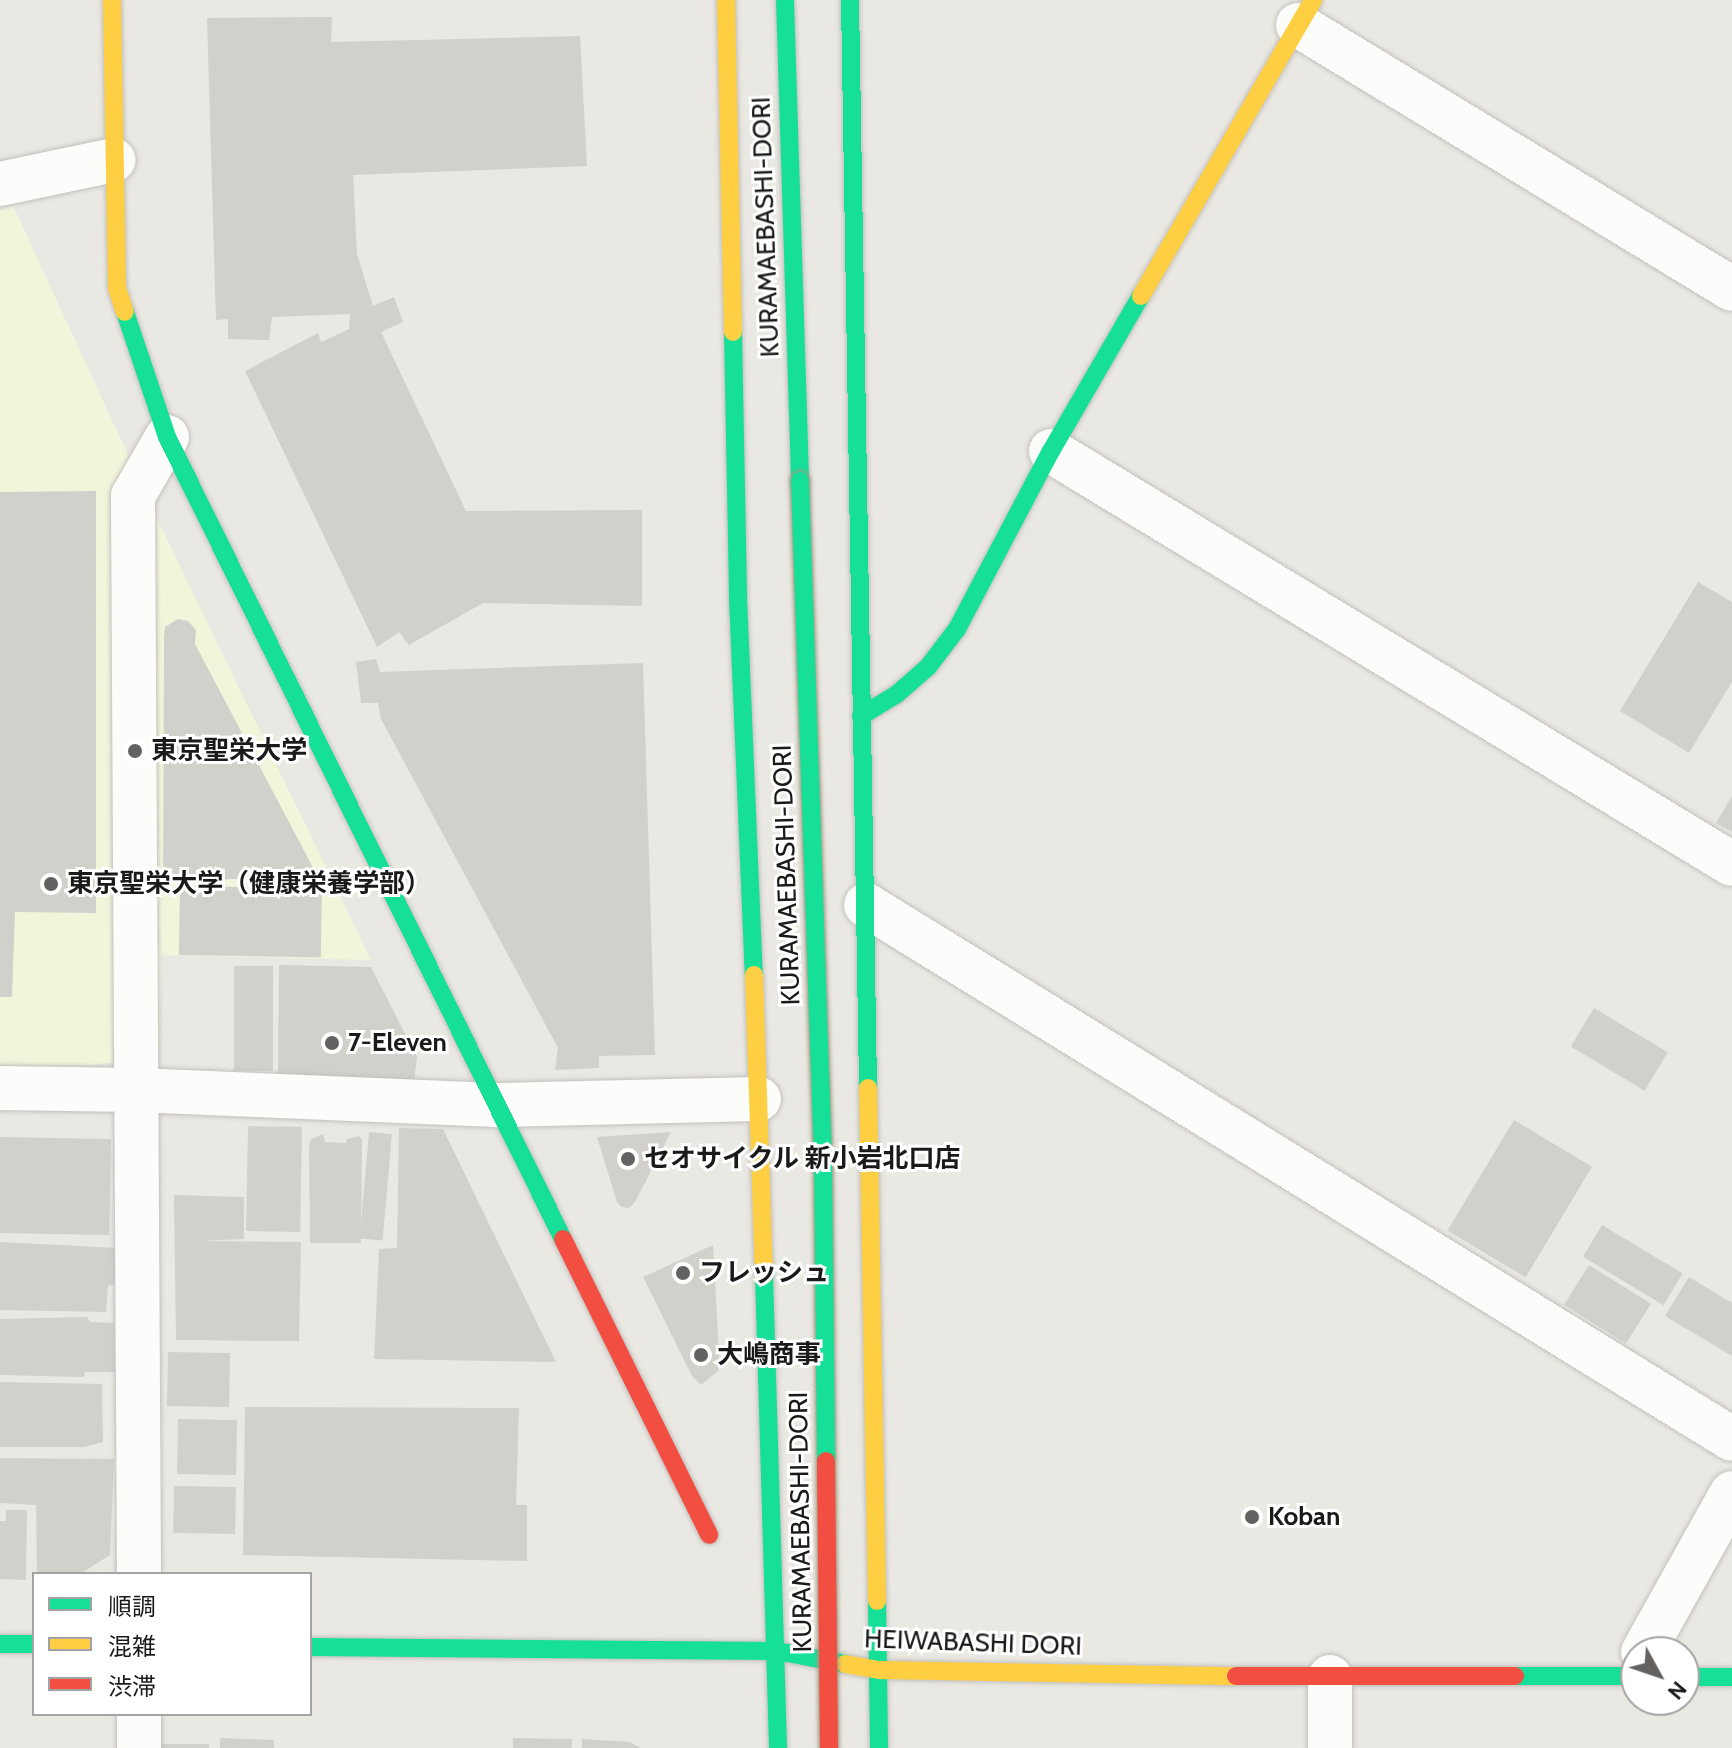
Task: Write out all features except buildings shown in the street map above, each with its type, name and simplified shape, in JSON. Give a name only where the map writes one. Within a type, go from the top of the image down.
[{"type":"main road","points":[[112,0],[117,288],[134,347],[167,437],[709,1535]]},
{"type":"main road","points":[[726,0],[738,598],[759,1099],[778,1748]]},
{"type":"main road","name":"KURAMAEBASHI-DORI","points":[[785,0],[823,1160],[829,1748]]},
{"type":"main road","points":[[850,0],[879,1748]]},
{"type":"main road","points":[[861,716],[897,694],[928,667],[957,629],[1051,451],[1305,13]]},
{"type":"main road","points":[[0,1644],[32,1644]]},
{"type":"main road","name":"HEIWABASHI DORI","points":[[312,1647],[777,1651],[880,1670],[1330,1677],[1620,1668]]},
{"type":"main road","points":[[1700,1677],[1732,1677]]},
{"type":"street","points":[[1305,13],[1732,289]]},
{"type":"street","points":[[0,184],[114,160]]},
{"type":"street","points":[[139,1572],[133,496],[167,437]]},
{"type":"street","points":[[1051,451],[1732,864]]},
{"type":"street","points":[[866,905],[1732,1439]]},
{"type":"street","points":[[0,1088],[136,1090],[498,1105],[759,1099]]},
{"type":"street","points":[[1653,1636],[1732,1493]]},
{"type":"street","points":[[1330,1677],[1330,1748]]},
{"type":"street","points":[[139,1716],[139,1748]]},
{"type":"shaded area","name":"東京聖栄大学","points":[[13,206],[171,548],[371,960],[161,955],[159,1057],[93,1065],[0,1065],[0,210]]},
{"type":"traffic: fast","points":[[785,0],[800,481]]},
{"type":"traffic: fast","points":[[850,0],[868,1088]]},
{"type":"traffic: fast","points":[[861,716],[897,694],[928,667],[957,629],[1051,451],[1141,296]]},
{"type":"traffic: fast","points":[[125,312],[167,437],[563,1239]]},
{"type":"traffic: fast","points":[[733,332],[738,598],[754,975]]},
{"type":"traffic: fast","points":[[800,481],[823,1160],[826,1461]]},
{"type":"traffic: fast","points":[[764,1275],[778,1748]]},
{"type":"traffic: fast","points":[[877,1601],[879,1748]]},
{"type":"traffic: fast","points":[[0,1644],[32,1644]]},
{"type":"traffic: fast","points":[[312,1647],[777,1651],[845,1664]]},
{"type":"traffic: fast","points":[[1515,1676],[1620,1676]]},
{"type":"traffic: fast","points":[[1700,1677],[1732,1677]]},
{"type":"traffic: slow","points":[[112,0],[117,288],[125,312]]},
{"type":"traffic: slow","points":[[726,0],[733,332]]},
{"type":"traffic: slow","points":[[1141,296],[1313,0]]},
{"type":"traffic: slow","points":[[754,975],[764,1275]]},
{"type":"traffic: slow","points":[[868,1088],[877,1601]]},
{"type":"traffic: slow","points":[[845,1664],[880,1670],[1236,1676]]},
{"type":"traffic: jam","points":[[563,1239],[709,1535]]},
{"type":"traffic: jam","points":[[826,1461],[829,1748]]},
{"type":"traffic: jam","points":[[1236,1676],[1515,1676]]},
{"type":"place","name":"東京聖栄大学","points":[[135,751]]},
{"type":"place","name":"東京聖栄大学（健康栄養学部）","points":[[51,884]]},
{"type":"place","name":"7-Eleven","points":[[332,1043]]},
{"type":"place","name":"セオサイクル 新小岩北口店","points":[[628,1159]]},
{"type":"place","name":"フレッシュ","points":[[683,1273]]},
{"type":"place","name":"大嶋商事","points":[[701,1355]]},
{"type":"place","name":"Koban","points":[[1252,1517]]}]
